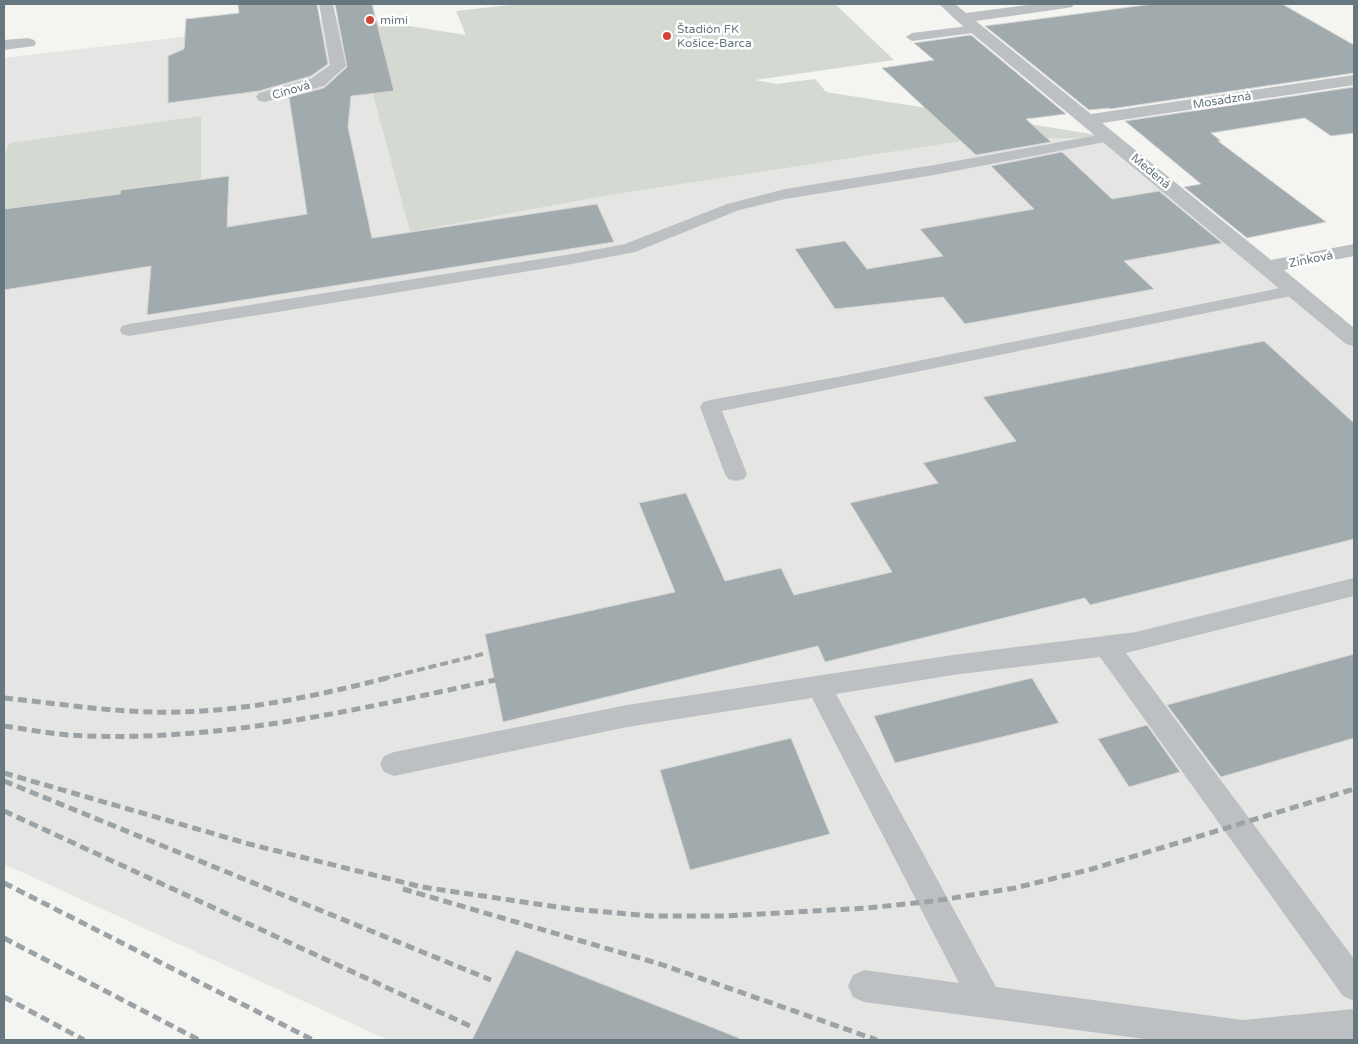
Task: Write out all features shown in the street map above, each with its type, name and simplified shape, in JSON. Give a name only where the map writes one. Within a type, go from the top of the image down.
[{"type":"street","name":"Cínová","points":[[265,97],[318,82],[338,66],[326,4]]},
{"type":"street","name":"Medená","points":[[946,4],[1090,120],[1354,339]]},
{"type":"street","points":[[969,23],[1067,4]]},
{"type":"street","points":[[4,45],[28,43]]},
{"type":"street","name":"Mosadzná","points":[[1090,120],[1354,80]]},
{"type":"street","name":"Zinková","points":[[1268,267],[1354,250]]},
{"type":"lane","points":[[912,37],[969,23]]},
{"type":"lane","points":[[129,330],[572,259],[629,248],[732,206],[785,194],[934,170],[1110,137]]},
{"type":"lane","points":[[736,474],[710,407],[843,382],[1295,290]]},
{"type":"lane","points":[[394,764],[627,716],[953,665],[1136,642],[1354,587]]},
{"type":"lane","points":[[1106,646],[1354,985]]},
{"type":"lane","points":[[819,686],[987,1003]]},
{"type":"lane","points":[[864,986],[1243,1036],[1354,1025]]},
{"type":"shaded area","points":[[519,4],[835,4],[894,60],[755,80],[776,84],[815,79],[826,92],[1110,137],[963,141],[610,195],[410,232],[352,17],[466,35],[456,11]]},
{"type":"shaded area","points":[[352,17],[410,232],[610,195],[963,141],[1110,137],[1354,339],[1354,1040],[388,1040],[4,864],[4,58]]},
{"type":"shaded area","points":[[201,116],[201,179],[121,189],[120,194],[4,209],[4,155],[10,143]]},
{"type":"building","points":[[238,4],[317,4],[328,64],[311,76],[259,91],[168,103],[168,56],[184,49],[186,19],[239,13]]},
{"type":"building","points":[[335,4],[372,4],[394,91],[351,96],[348,127],[372,238],[597,204],[614,242],[147,315],[151,266],[4,290],[4,209],[120,194],[121,190],[229,176],[227,227],[307,214],[289,97],[324,88],[347,67]]},
{"type":"building","points":[[1153,4],[1282,4],[1354,45],[1354,73],[1110,109],[1089,110],[985,26]]},
{"type":"building","points":[[971,35],[1066,114],[1026,119],[1051,142],[976,155],[882,68],[934,60],[914,43]]},
{"type":"building","points":[[1354,87],[1354,133],[1331,136],[1305,118],[1211,133],[1221,141],[1218,141],[1326,222],[1247,238],[1184,187],[1201,184],[1125,121]]},
{"type":"building","points":[[1062,152],[1112,199],[1159,191],[1222,243],[1124,261],[1154,289],[965,324],[943,297],[835,309],[795,249],[845,241],[867,269],[943,256],[920,229],[1034,209],[991,166]]},
{"type":"building","points":[[1264,341],[1354,423],[1354,539],[1090,605],[1085,598],[825,662],[818,646],[503,722],[485,634],[675,592],[639,503],[686,493],[725,581],[781,568],[794,595],[892,572],[850,503],[938,483],[923,463],[1016,441],[983,397]]},
{"type":"building","points":[[1354,654],[1354,738],[1221,777],[1167,705]]},
{"type":"building","points":[[1032,678],[1059,723],[895,763],[874,716]]},
{"type":"building","points":[[1147,725],[1180,772],[1129,787],[1098,739]]},
{"type":"building","points":[[791,738],[830,834],[690,870],[660,770]]},
{"type":"building","points":[[516,950],[739,1038],[739,1040],[472,1040]]},
{"type":"railway","points":[[382,679],[487,653]]},
{"type":"railway","points":[[4,698],[137,712],[207,711],[285,701],[387,678]]},
{"type":"railway","points":[[4,726],[68,735],[176,734],[283,722],[389,703],[495,680]]},
{"type":"railway","points":[[4,773],[249,844],[422,887],[571,909],[651,916],[725,916],[867,908],[934,901],[1015,888],[1092,869],[1354,789]]},
{"type":"railway","points":[[4,781],[491,980]]},
{"type":"railway","points":[[4,811],[470,1026]]},
{"type":"railway","points":[[4,883],[313,1040]]},
{"type":"railway","points":[[403,889],[660,964],[877,1040]]},
{"type":"railway","points":[[4,938],[199,1040]]},
{"type":"railway","points":[[4,997],[84,1040]]},
{"type":"place","name":"mimi","points":[[370,20]]},
{"type":"place","name":"Štadión FK Košice-Barca","points":[[667,36]]}]
